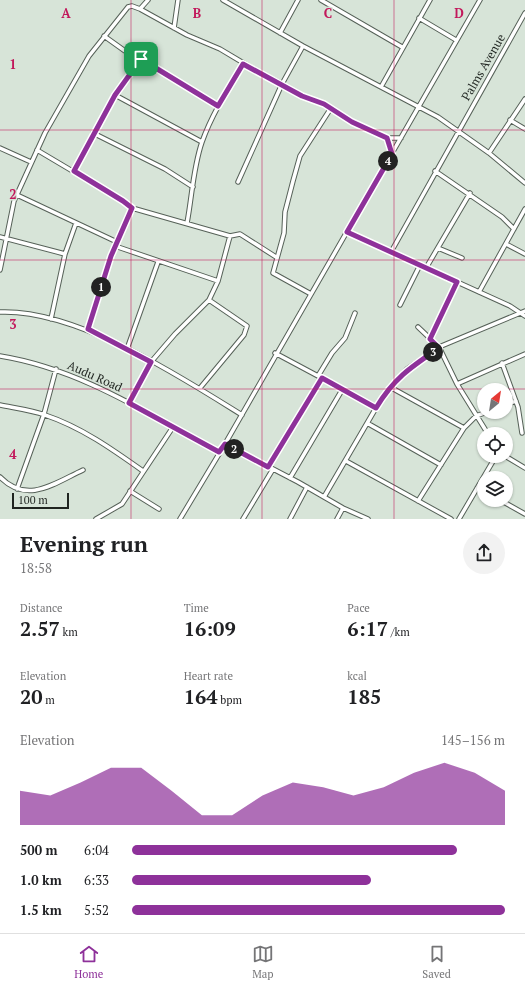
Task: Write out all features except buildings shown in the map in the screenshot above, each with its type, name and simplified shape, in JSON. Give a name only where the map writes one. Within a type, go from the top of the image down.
[{"type":"street","points":[[140,9],[148,0]]},
{"type":"street","points":[[174,28],[178,0]]},
{"type":"street","points":[[223,0],[303,46],[419,106],[458,130],[525,183]]},
{"type":"street","points":[[280,33],[298,0]]},
{"type":"street","points":[[321,0],[402,47]]},
{"type":"street","points":[[380,87],[430,0]]},
{"type":"street","points":[[180,519],[242,415],[275,353],[311,294],[480,0]]},
{"type":"street","points":[[0,270],[5,238],[17,195],[45,133],[89,56],[128,7],[132,6],[140,9],[174,28],[220,49],[243,64],[302,96],[331,108],[352,122],[387,138],[401,138]]},
{"type":"street","name":"Palms Avenue","points":[[391,252],[435,171],[525,13]]},
{"type":"street","points":[[419,18],[456,40]]},
{"type":"street","points":[[104,36],[125,51],[141,59],[218,106]]},
{"type":"street","points":[[238,182],[282,84],[303,46]]},
{"type":"street","points":[[74,171],[93,132],[115,95],[141,59]]},
{"type":"street","points":[[187,224],[202,142],[218,106],[243,64]]},
{"type":"street","points":[[115,95],[202,142]]},
{"type":"street","points":[[489,153],[525,99]]},
{"type":"street","points":[[311,294],[273,273],[276,257],[284,233],[285,212],[300,156],[331,108]]},
{"type":"street","points":[[510,120],[525,129]]},
{"type":"street","points":[[93,132],[165,169],[193,187]]},
{"type":"street","points":[[387,138],[392,154]]},
{"type":"street","points":[[0,148],[31,162]]},
{"type":"street","points":[[38,150],[123,201],[132,208],[230,236],[240,234],[276,257]]},
{"type":"street","points":[[435,171],[470,193],[502,217],[514,230]]},
{"type":"street","points":[[426,268],[470,193]]},
{"type":"street","points":[[17,195],[116,244],[158,262],[218,281]]},
{"type":"street","points":[[88,329],[116,244],[132,208]]},
{"type":"street","points":[[479,292],[525,209]]},
{"type":"street","points":[[51,319],[65,254],[76,223]]},
{"type":"street","points":[[347,232],[510,306],[525,316]]},
{"type":"street","points":[[129,403],[151,362],[175,334],[209,300],[218,281],[230,236]]},
{"type":"street","points":[[0,237],[65,254]]},
{"type":"street","points":[[506,244],[525,254]]},
{"type":"street","points":[[438,248],[462,258]]},
{"type":"street","points":[[127,349],[158,262]]},
{"type":"street","points":[[400,305],[420,264]]},
{"type":"street","points":[[430,339],[457,282]]},
{"type":"street","points":[[200,388],[244,334],[247,326],[209,300]]},
{"type":"street","points":[[324,497],[376,408],[390,387],[407,369],[439,348],[525,311]]},
{"type":"street","points":[[0,312],[51,319],[88,329],[200,388],[242,415]]},
{"type":"street","points":[[268,467],[320,377],[332,352],[345,338],[355,313]]},
{"type":"street","points":[[418,327],[439,348],[457,384],[483,427]]},
{"type":"street","points":[[275,353],[376,408]]},
{"type":"street","points":[[457,384],[525,354]]},
{"type":"street","name":"Audu Road","points":[[0,356],[56,369],[97,386],[219,452]]},
{"type":"street","points":[[502,363],[516,401],[522,433]]},
{"type":"street","points":[[17,489],[44,414],[56,369]]},
{"type":"street","points":[[390,387],[464,428]]},
{"type":"street","points":[[290,478],[342,390]]},
{"type":"street","points":[[0,405],[44,414],[84,432],[143,471]]},
{"type":"street","points":[[418,501],[464,428],[476,416]]},
{"type":"street","points":[[368,422],[441,464]]},
{"type":"street","points":[[96,519],[122,504],[173,427]]},
{"type":"street","points":[[225,444],[343,508],[368,519]]},
{"type":"street","points":[[346,461],[450,519]]},
{"type":"street","points":[[513,461],[525,468]]},
{"type":"street","points":[[243,519],[273,469]]},
{"type":"street","points":[[0,477],[6,483],[17,489],[35,492],[83,470]]},
{"type":"street","points":[[290,519],[307,488]]},
{"type":"street","points":[[459,519],[477,488]]},
{"type":"street","points":[[130,491],[159,509]]},
{"type":"street","points":[[512,507],[525,514]]},
{"type":"street","points":[[337,519],[343,508]]},
{"type":"route","points":[[141,59],[218,106],[243,64],[302,96],[324,104],[352,122],[387,138],[392,154],[347,232],[457,282],[430,339],[439,348],[407,369],[384,394],[376,408],[322,378],[268,467],[225,444],[219,452],[129,403],[151,362],[88,329],[116,242],[132,208],[74,171],[93,132],[115,95],[141,59]]}]
